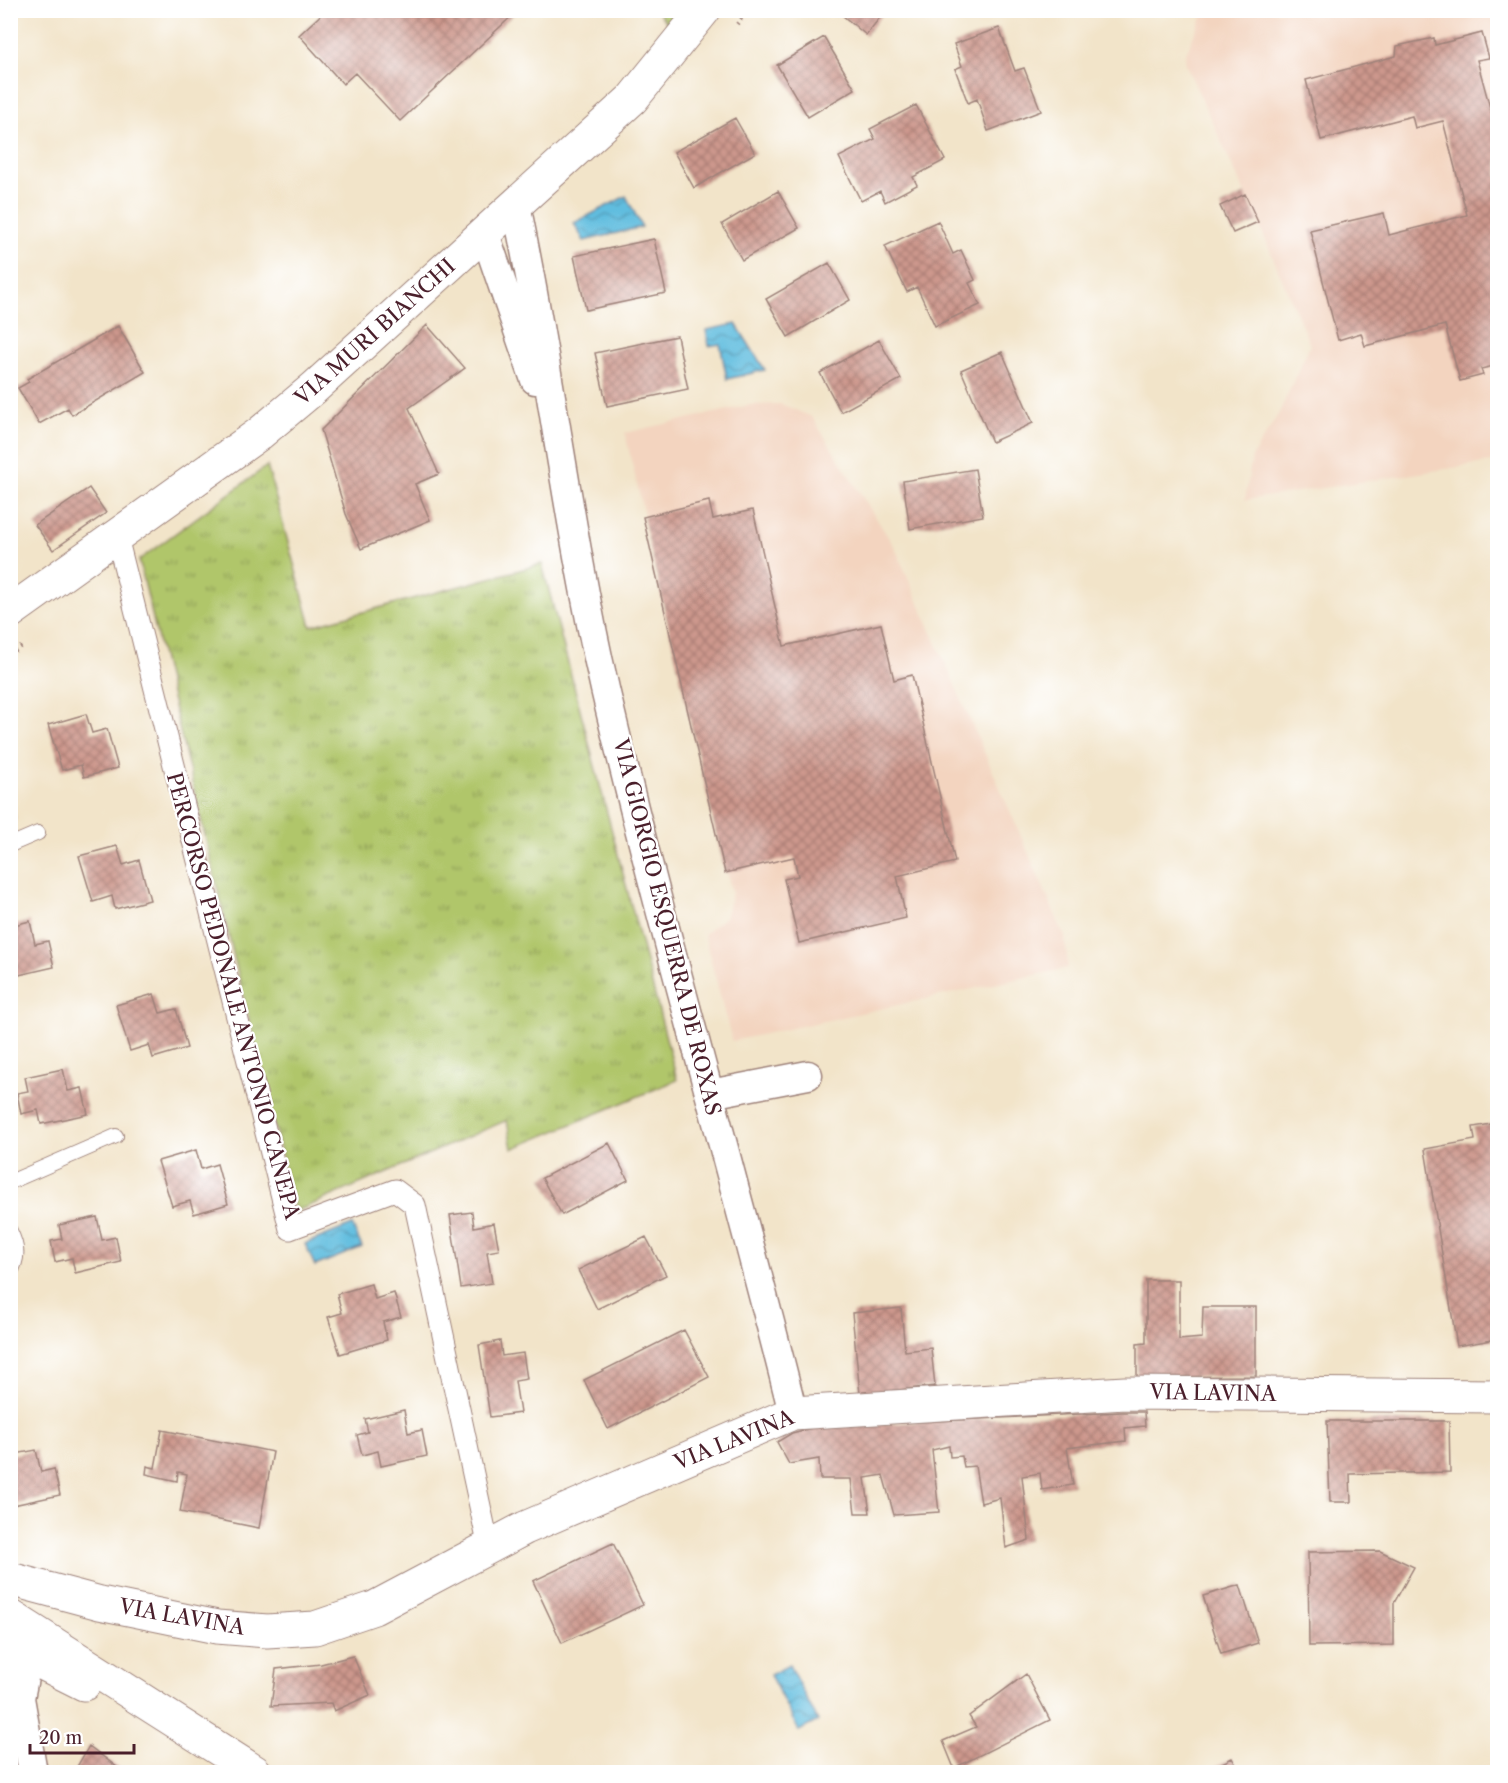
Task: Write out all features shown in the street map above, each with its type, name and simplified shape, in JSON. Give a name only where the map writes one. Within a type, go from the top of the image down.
[{"type":"street","name":"VIA MURI BIANCHI","points":[[10,612],[259,434],[485,234],[632,99],[704,10]]},
{"type":"street","points":[[516,205],[542,337],[556,438]]},
{"type":"street","points":[[485,234],[556,438]]},
{"type":"street","name":"VIA GIORGIO ESQUERRA DE ROXAS","points":[[556,438],[605,688],[793,1413]]},
{"type":"street","name":"PERCORSO PEDONALE ANTONIO CANEPA","points":[[117,537],[290,1229],[395,1190],[416,1205],[489,1548]]},
{"type":"street","points":[[710,1094],[808,1075]]},
{"type":"street","name":"VIA LAVINA","points":[[10,1579],[100,1603],[217,1627],[277,1631],[315,1628],[346,1620],[374,1608],[525,1528],[793,1413],[1125,1393],[1497,1396]]},
{"type":"street","points":[[10,1616],[255,1773]]},
{"type":"street","points":[[33,1773],[20,1698],[19,1652],[211,1746]]},
{"type":"lane","points":[[10,845],[38,833]]},
{"type":"lane","points":[[10,1182],[116,1136]]},
{"type":"lane","points":[[10,1231],[17,1246],[16,1262],[10,1273]]},
{"type":"path","points":[[10,654],[27,642]]},
{"type":"shaded area","points":[[1205,11],[1497,11],[1497,461],[1245,500],[1252,457],[1279,413],[1310,345],[1258,222],[1186,65],[1185,55]]},
{"type":"shaded area","points":[[781,404],[812,417],[895,548],[1065,937],[1068,968],[732,1041],[704,934],[725,917],[732,893],[625,433],[750,405]]},
{"type":"green space","points":[[657,11],[680,11],[669,25]]},
{"type":"green space","points":[[267,466],[311,626],[542,564],[677,1080],[512,1149],[507,1120],[295,1212],[139,560]]},
{"type":"water","points":[[626,196],[642,227],[584,241],[574,223]]},
{"type":"water","points":[[736,324],[765,370],[727,379],[720,344],[709,346],[706,330]]},
{"type":"water","points":[[352,1225],[362,1247],[315,1266],[305,1244]]},
{"type":"water","points":[[789,1665],[818,1721],[799,1731],[770,1675]]},
{"type":"building","points":[[326,10],[518,10],[400,121],[355,73],[343,84],[299,35]]},
{"type":"building","points":[[836,10],[886,10],[866,35]]},
{"type":"building","points":[[999,28],[1015,71],[1024,68],[1041,111],[988,131],[977,99],[968,103],[955,69],[962,66],[954,44]]},
{"type":"building","points":[[1482,33],[1489,58],[1477,60],[1498,137],[1498,365],[1481,369],[1483,375],[1460,381],[1445,325],[1365,346],[1361,333],[1338,340],[1310,230],[1384,213],[1389,235],[1467,215],[1443,121],[1415,128],[1412,116],[1321,140],[1306,80],[1396,56],[1397,46],[1434,38],[1435,45]]},
{"type":"building","points":[[824,37],[855,89],[808,117],[777,65]]},
{"type":"building","points":[[916,105],[945,160],[913,177],[917,185],[885,202],[880,191],[861,201],[839,157],[875,139],[870,129]]},
{"type":"building","points":[[735,118],[755,153],[694,188],[674,152]]},
{"type":"building","points":[[778,191],[799,228],[742,260],[722,224]]},
{"type":"building","points":[[1245,194],[1258,222],[1233,233],[1220,206]]},
{"type":"building","points":[[938,221],[953,254],[961,250],[975,280],[969,283],[980,305],[935,326],[917,287],[907,292],[885,246]]},
{"type":"building","points":[[654,239],[666,293],[586,310],[574,256]]},
{"type":"building","points":[[829,263],[850,300],[788,337],[766,299]]},
{"type":"building","points":[[427,325],[465,368],[409,408],[439,474],[415,484],[430,520],[361,549],[346,514],[321,430]]},
{"type":"building","points":[[118,326],[145,372],[72,415],[68,408],[39,424],[18,388],[29,382],[27,379]]},
{"type":"building","points":[[677,336],[688,389],[607,406],[595,353]]},
{"type":"building","points":[[879,340],[901,379],[841,412],[820,373]]},
{"type":"building","points":[[1002,352],[1033,423],[992,442],[961,370]]},
{"type":"building","points":[[975,469],[983,516],[910,529],[903,481]]},
{"type":"building","points":[[89,488],[106,513],[53,550],[35,525]]},
{"type":"building","points":[[709,501],[713,519],[753,510],[784,646],[881,624],[894,680],[912,675],[955,862],[897,876],[906,918],[799,943],[784,879],[798,876],[794,857],[725,873],[643,517]]},
{"type":"building","points":[[86,714],[92,733],[107,729],[118,768],[84,777],[81,765],[62,770],[48,725]]},
{"type":"building","points":[[10,798],[16,819],[10,820]]},
{"type":"building","points":[[117,846],[123,865],[139,860],[150,900],[115,909],[112,896],[93,902],[79,856]]},
{"type":"building","points":[[30,921],[35,944],[48,941],[54,967],[10,977],[10,926]]},
{"type":"building","points":[[154,994],[160,1013],[176,1009],[187,1048],[153,1058],[149,1045],[130,1051],[116,1005]]},
{"type":"building","points":[[63,1069],[68,1091],[82,1088],[88,1114],[41,1124],[38,1110],[21,1114],[17,1093],[28,1091],[25,1077]]},
{"type":"building","points":[[1498,1123],[1498,1339],[1457,1346],[1425,1149],[1475,1140],[1473,1127]]},
{"type":"building","points":[[609,1143],[628,1180],[562,1215],[542,1178]]},
{"type":"building","points":[[196,1150],[201,1169],[217,1164],[228,1204],[194,1214],[190,1201],[172,1206],[158,1161]]},
{"type":"building","points":[[472,1212],[474,1227],[494,1223],[499,1250],[487,1252],[492,1283],[461,1288],[450,1215]]},
{"type":"building","points":[[97,1217],[102,1240],[116,1237],[121,1262],[75,1273],[72,1258],[55,1262],[51,1241],[62,1239],[59,1225]]},
{"type":"building","points":[[646,1237],[666,1275],[597,1309],[578,1270]]},
{"type":"building","points":[[1146,1280],[1179,1280],[1179,1340],[1202,1338],[1203,1307],[1256,1307],[1256,1376],[1137,1377],[1137,1344],[1146,1343]]},
{"type":"building","points":[[371,1284],[375,1299],[394,1293],[401,1317],[383,1322],[387,1340],[340,1354],[328,1317],[342,1313],[337,1294]]},
{"type":"building","points":[[901,1308],[905,1351],[931,1348],[935,1386],[860,1394],[852,1313]]},
{"type":"building","points":[[684,1330],[709,1377],[608,1429],[584,1380]]},
{"type":"building","points":[[500,1341],[502,1356],[523,1353],[527,1379],[515,1381],[520,1413],[490,1417],[479,1345]]},
{"type":"building","points":[[404,1410],[408,1433],[422,1430],[427,1456],[381,1466],[378,1451],[362,1455],[357,1435],[368,1432],[365,1419]]},
{"type":"building","points":[[1144,1412],[1145,1426],[1125,1428],[1126,1441],[1067,1448],[1073,1485],[1042,1490],[1040,1473],[1022,1476],[1029,1540],[1006,1548],[1000,1498],[981,1503],[975,1466],[964,1467],[962,1456],[950,1457],[949,1446],[932,1450],[939,1512],[894,1515],[883,1475],[865,1478],[870,1513],[855,1513],[851,1479],[820,1479],[819,1459],[789,1464],[777,1442],[792,1433],[816,1427]]},
{"type":"building","points":[[1327,1421],[1449,1421],[1450,1472],[1350,1474],[1351,1502],[1330,1502]]},
{"type":"building","points":[[162,1430],[273,1452],[259,1528],[180,1512],[187,1474],[178,1472],[177,1481],[146,1474],[147,1466],[155,1468]]},
{"type":"building","points":[[36,1450],[41,1472],[54,1469],[60,1495],[13,1505],[10,1455]]},
{"type":"building","points":[[613,1543],[643,1605],[562,1643],[533,1581]]},
{"type":"building","points":[[1380,1551],[1414,1567],[1394,1603],[1394,1645],[1309,1646],[1308,1552]]},
{"type":"building","points":[[1240,1585],[1258,1643],[1221,1654],[1203,1596]]},
{"type":"building","points":[[353,1656],[370,1695],[334,1711],[331,1703],[271,1706],[276,1669],[321,1664]]},
{"type":"building","points":[[1026,1674],[1050,1720],[954,1768],[943,1741],[976,1727],[969,1716]]},
{"type":"building","points":[[89,1746],[117,1767],[128,1772],[74,1772]]},
{"type":"building","points":[[1232,1758],[1240,1772],[1205,1772]]}]
